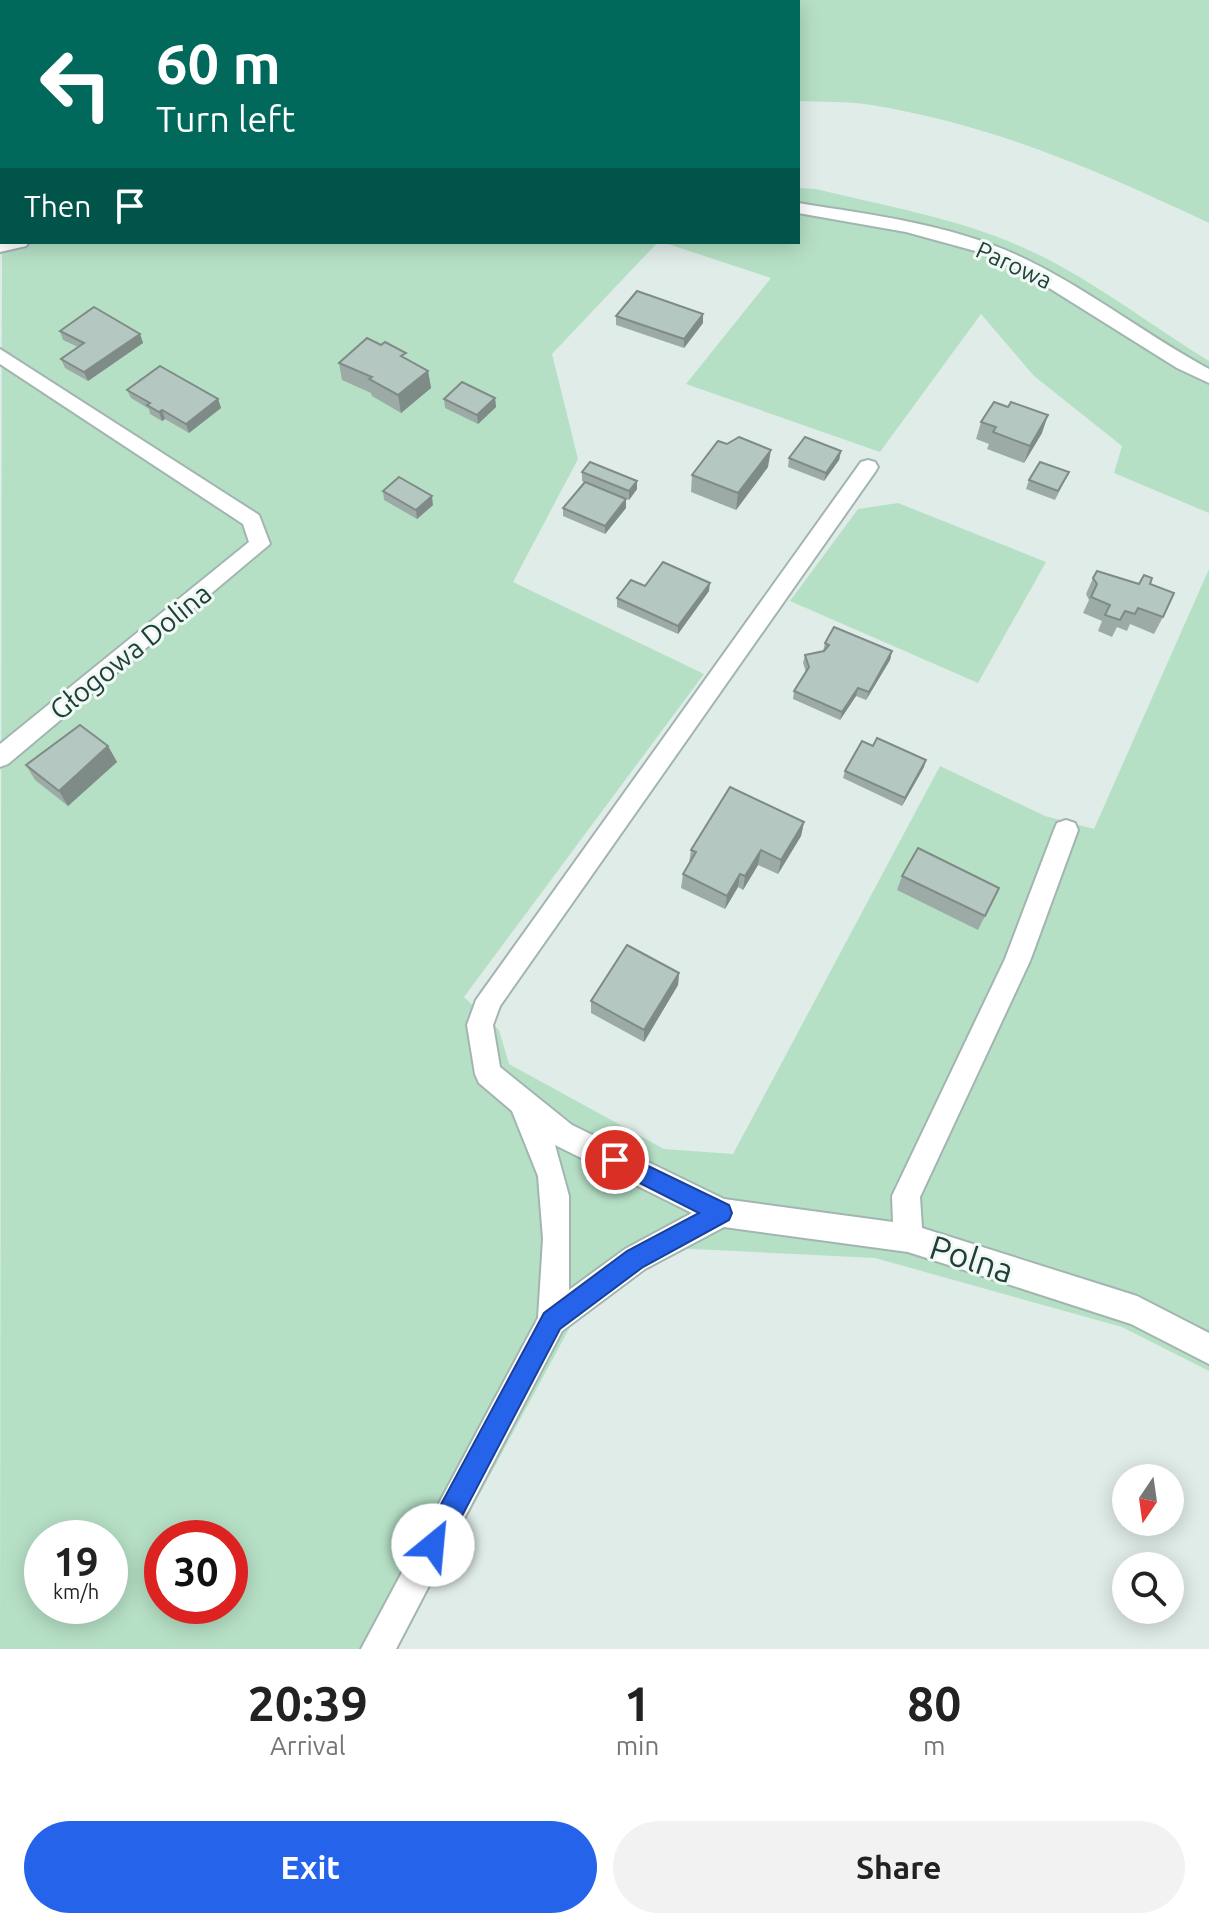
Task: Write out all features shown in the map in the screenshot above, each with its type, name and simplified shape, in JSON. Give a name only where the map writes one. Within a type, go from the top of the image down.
[{"type":"street","name":"Parowa","points":[[800,208],[917,228],[1010,258],[1078,296],[1168,356],[1209,377]]},
{"type":"street","name":"Głogowa Dolina","points":[[0,355],[252,520],[260,544],[0,757]]},
{"type":"street","name":"Polna","points":[[868,467],[489,1000],[480,1025],[488,1074],[562,1134],[722,1213],[908,1238],[1137,1311],[1209,1349]]},
{"type":"street","points":[[908,1238],[906,1196],[1017,961],[1066,830]]},
{"type":"street","points":[[378,1649],[552,1321],[557,1270],[555,1210],[548,1160],[522,1101]]},
{"type":"street","points":[[552,1321],[635,1259],[722,1213]]},
{"type":"green space","points":[[800,0],[1209,0],[1209,223],[1126,185],[1002,137],[916,114],[844,102],[800,101]]},
{"type":"green space","points":[[800,188],[816,189],[972,228],[1046,259],[1094,286],[1209,361],[1209,513],[1114,473],[1122,446],[1034,376],[981,314],[880,452],[686,384],[771,278],[668,244],[800,244]]},
{"type":"green space","points":[[2,244],[656,244],[552,354],[578,459],[513,582],[704,674],[464,997],[499,1030],[509,1064],[664,1149],[733,1154],[940,766],[1045,816],[1094,829],[1209,569],[1209,1371],[1122,1327],[875,1258],[671,1248],[570,1327],[396,1649],[0,1649]]},
{"type":"green space","points":[[898,503],[1046,562],[978,683],[790,601],[858,509]]},
{"type":"building","points":[[637,291],[703,314],[684,339],[616,316]]},
{"type":"building","points":[[94,307],[140,334],[84,372],[61,359],[84,343],[60,331]]},
{"type":"building","points":[[367,338],[381,345],[385,342],[406,353],[401,356],[428,371],[398,395],[369,379],[372,377],[339,363]]},
{"type":"building","points":[[160,366],[218,399],[186,424],[162,410],[159,412],[127,390]]},
{"type":"building","points":[[462,382],[495,398],[477,415],[444,399]]},
{"type":"building","points":[[994,402],[1008,407],[1011,402],[1048,415],[1030,446],[993,432],[996,427],[981,422]]},
{"type":"building","points":[[739,437],[771,450],[738,493],[692,475],[718,441],[727,444]]},
{"type":"building","points":[[805,437],[841,451],[826,473],[789,458]]},
{"type":"building","points":[[590,462],[637,481],[629,491],[582,472]]},
{"type":"building","points":[[1040,462],[1069,472],[1058,491],[1029,480]]},
{"type":"building","points":[[399,477],[432,496],[416,510],[383,491]]},
{"type":"building","points":[[585,482],[626,499],[605,526],[563,508]]},
{"type":"building","points":[[663,562],[710,583],[678,626],[617,598],[631,580],[645,586]]},
{"type":"building","points":[[1097,571],[1139,584],[1144,575],[1152,578],[1150,584],[1174,593],[1163,617],[1138,608],[1135,614],[1125,611],[1120,620],[1105,615],[1110,605],[1091,597],[1097,584],[1093,578]]},
{"type":"building","points":[[834,627],[892,651],[869,692],[858,688],[842,712],[794,691],[809,667],[805,655],[824,651]]},
{"type":"building","points":[[80,725],[108,746],[59,791],[26,765]]},
{"type":"building","points":[[877,738],[926,760],[905,798],[845,771],[862,741],[873,746]]},
{"type":"building","points":[[730,787],[804,822],[781,860],[761,850],[745,876],[740,874],[727,896],[683,874],[696,852],[691,850]]},
{"type":"building","points":[[918,848],[999,888],[985,916],[902,876]]},
{"type":"building","points":[[627,945],[679,973],[644,1030],[591,1001]]},
{"type":"route","points":[[433,1545],[552,1321],[635,1259],[722,1213],[615,1160]]}]
